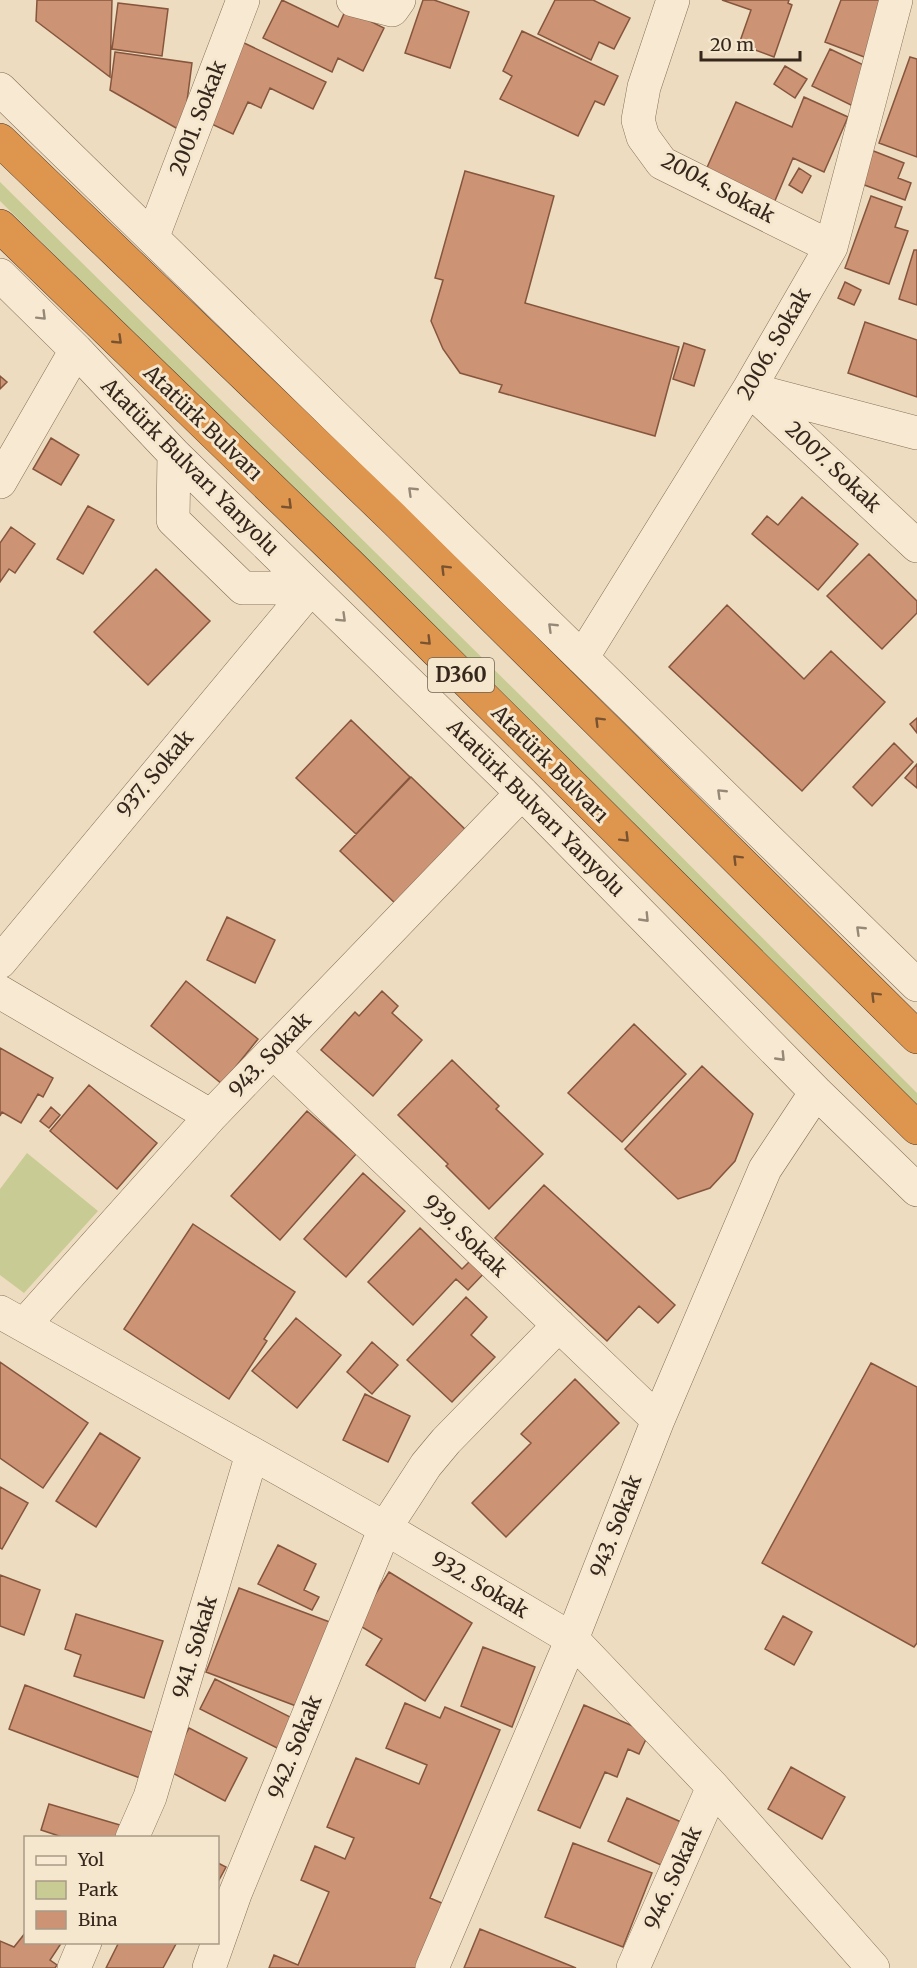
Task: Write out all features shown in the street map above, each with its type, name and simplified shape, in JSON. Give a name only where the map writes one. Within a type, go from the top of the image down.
[{"type":"highway","name":"D360","points":[[0,140],[392,517],[917,1037]]},
{"type":"highway","name":"Atatürk Bulvarı","points":[[0,226],[348,563],[917,1128]]},
{"type":"street","name":"2001. Sokak","points":[[153,237],[243,0]]},
{"type":"street","points":[[353,0],[392,10],[399,0]]},
{"type":"street","name":"2004. Sokak","points":[[673,0],[644,87],[638,120],[642,137],[662,163],[831,247]]},
{"type":"street","name":"2006. Sokak","points":[[582,658],[748,389],[831,247],[896,0]]},
{"type":"street","points":[[0,88],[917,986]]},
{"type":"street","name":"Atatürk Bulvarı Yanyolu","points":[[0,275],[76,350],[174,454],[522,793],[816,1092],[917,1190]]},
{"type":"street","points":[[0,482],[76,350]]},
{"type":"street","points":[[748,389],[917,434]]},
{"type":"street","name":"2007. Sokak","points":[[748,389],[917,546]]},
{"type":"street","points":[[174,454],[173,520],[243,588],[311,588]]},
{"type":"street","name":"937. Sokak","points":[[0,962],[311,588]]},
{"type":"street","name":"943. Sokak","points":[[12,1318],[212,1116],[522,793]]},
{"type":"street","points":[[0,992],[212,1116]]},
{"type":"street","name":"939. Sokak","points":[[273,1052],[658,1420]]},
{"type":"street","name":"943. Sokak","points":[[432,1968],[572,1639],[658,1420],[765,1169],[816,1092]]},
{"type":"street","name":"932. Sokak","points":[[12,1318],[385,1528],[572,1639],[713,1787],[873,1968]]},
{"type":"street","name":"942. Sokak","points":[[219,1940],[235,1894],[385,1528],[426,1465],[446,1441],[559,1325]]},
{"type":"street","name":"941. Sokak","points":[[133,1836],[150,1797],[252,1454]]},
{"type":"street","name":"946. Sokak","points":[[633,1968],[713,1787]]},
{"type":"street","points":[[74,1968],[84,1944]]},
{"type":"street","name":"942. Sokak","points":[[209,1968],[217,1944]]},
{"type":"green space","points":[[0,182],[526,701],[917,1093],[917,1117],[516,711],[0,201]]},
{"type":"green space","points":[[27,1153],[98,1211],[24,1293],[0,1275],[0,1189]]},
{"type":"building","points":[[37,0],[112,0],[110,77],[36,21]]},
{"type":"building","points":[[282,0],[338,27],[346,9],[384,28],[363,71],[338,58],[332,72],[263,38]]},
{"type":"building","points":[[423,0],[434,0],[469,12],[450,68],[405,53]]},
{"type":"building","points":[[555,0],[593,0],[630,18],[614,49],[599,42],[591,60],[538,34]]},
{"type":"building","points":[[722,0],[789,0],[788,3],[792,5],[774,57],[739,44],[751,10]]},
{"type":"building","points":[[841,0],[881,0],[872,60],[825,42]]},
{"type":"building","points":[[118,3],[168,9],[162,56],[112,49]]},
{"type":"building","points":[[522,31],[618,76],[604,105],[595,101],[578,136],[500,99],[512,76],[503,71]]},
{"type":"building","points":[[242,42],[326,82],[313,109],[270,88],[261,108],[248,102],[233,134],[205,121]]},
{"type":"building","points":[[830,49],[872,69],[853,106],[812,86]]},
{"type":"building","points":[[115,52],[192,63],[183,132],[110,90]]},
{"type":"building","points":[[910,57],[917,59],[917,157],[879,143]]},
{"type":"building","points":[[785,66],[807,79],[795,98],[774,84]]},
{"type":"building","points":[[804,97],[848,117],[824,172],[793,158],[774,203],[705,172],[736,102],[792,127]]},
{"type":"building","points":[[871,150],[904,163],[898,178],[911,183],[905,200],[859,183]]},
{"type":"building","points":[[799,168],[811,176],[802,193],[789,185]]},
{"type":"building","points":[[465,171],[554,196],[525,303],[679,347],[655,436],[499,392],[502,385],[460,373],[443,349],[431,321],[443,280],[435,278]]},
{"type":"building","points":[[871,196],[902,207],[895,227],[908,231],[889,284],[845,268]]},
{"type":"building","points":[[914,250],[917,250],[917,305],[899,299]]},
{"type":"building","points":[[845,282],[861,290],[854,305],[838,298]]},
{"type":"building","points":[[865,322],[917,340],[917,397],[848,373]]},
{"type":"building","points":[[684,343],[705,350],[694,386],[673,379]]},
{"type":"building","points":[[0,376],[7,382],[0,389]]},
{"type":"building","points":[[51,438],[79,455],[61,485],[33,469]]},
{"type":"building","points":[[802,497],[858,544],[818,590],[752,534],[767,516],[778,525]]},
{"type":"building","points":[[88,506],[114,520],[83,574],[57,559]]},
{"type":"building","points":[[11,527],[35,544],[15,573],[9,569],[0,582],[0,543]]},
{"type":"building","points":[[869,554],[917,601],[917,613],[882,649],[827,596]]},
{"type":"building","points":[[156,569],[210,621],[148,685],[94,632]]},
{"type":"building","points":[[727,605],[804,679],[831,651],[885,702],[802,791],[669,667]]},
{"type":"building","points":[[917,718],[917,733],[910,724]]},
{"type":"building","points":[[351,720],[410,777],[356,834],[296,778]]},
{"type":"building","points":[[894,743],[913,762],[872,806],[853,787]]},
{"type":"building","points":[[917,764],[917,788],[905,778]]},
{"type":"building","points":[[411,777],[468,832],[398,906],[340,851]]},
{"type":"building","points":[[227,917],[275,940],[255,983],[207,960]]},
{"type":"building","points":[[186,981],[258,1039],[222,1084],[151,1026]]},
{"type":"building","points":[[382,991],[398,1006],[392,1013],[422,1040],[373,1096],[321,1050],[355,1012],[359,1016]]},
{"type":"building","points":[[634,1024],[686,1074],[622,1142],[568,1093]]},
{"type":"building","points":[[0,1048],[53,1078],[43,1097],[38,1094],[21,1123],[2,1112],[0,1116]]},
{"type":"building","points":[[452,1060],[499,1106],[496,1109],[543,1154],[489,1209],[446,1166],[448,1164],[398,1115]]},
{"type":"building","points":[[702,1066],[753,1114],[735,1161],[710,1188],[678,1199],[625,1149]]},
{"type":"building","points":[[89,1085],[157,1143],[117,1189],[50,1131]]},
{"type":"building","points":[[51,1107],[60,1115],[49,1128],[40,1121]]},
{"type":"building","points":[[307,1111],[356,1154],[280,1240],[231,1196]]},
{"type":"building","points":[[363,1173],[405,1211],[346,1277],[304,1239]]},
{"type":"building","points":[[544,1185],[675,1305],[658,1323],[639,1306],[607,1341],[495,1238]]},
{"type":"building","points":[[193,1224],[295,1292],[264,1339],[267,1341],[229,1399],[124,1329]]},
{"type":"building","points":[[420,1228],[462,1269],[477,1254],[490,1267],[468,1290],[456,1279],[413,1325],[368,1282]]},
{"type":"building","points":[[466,1297],[487,1317],[471,1335],[495,1357],[452,1402],[407,1360]]},
{"type":"building","points":[[296,1318],[341,1355],[297,1408],[252,1371]]},
{"type":"building","points":[[372,1342],[398,1365],[372,1394],[347,1372]]},
{"type":"building","points":[[0,1362],[88,1423],[43,1488],[0,1458]]},
{"type":"building","points":[[871,1363],[917,1387],[917,1643],[914,1647],[762,1563]]},
{"type":"building","points":[[575,1379],[619,1423],[506,1537],[472,1503],[531,1443],[521,1434]]},
{"type":"building","points":[[365,1394],[410,1416],[388,1462],[343,1440]]},
{"type":"building","points":[[100,1433],[140,1458],[96,1527],[56,1501]]},
{"type":"building","points":[[0,1487],[28,1503],[2,1549],[0,1548]]},
{"type":"building","points":[[278,1545],[316,1564],[304,1590],[319,1597],[312,1610],[258,1584]]},
{"type":"building","points":[[389,1572],[472,1623],[425,1701],[366,1665],[382,1639],[357,1624]]},
{"type":"building","points":[[0,1575],[40,1590],[24,1635],[0,1626]]},
{"type":"building","points":[[239,1588],[335,1624],[304,1709],[206,1672]]},
{"type":"building","points":[[76,1614],[163,1641],[144,1698],[74,1676],[81,1655],[65,1649]]},
{"type":"building","points":[[783,1616],[812,1632],[794,1665],[765,1649]]},
{"type":"building","points":[[483,1647],[535,1667],[512,1727],[461,1706]]},
{"type":"building","points":[[215,1679],[302,1723],[287,1753],[200,1709]]},
{"type":"building","points":[[25,1685],[157,1734],[140,1778],[9,1729]]},
{"type":"building","points":[[405,1703],[440,1718],[445,1707],[500,1730],[430,1898],[451,1907],[426,1968],[269,1968],[274,1955],[298,1965],[329,1892],[301,1880],[315,1846],[345,1859],[354,1838],[327,1827],[356,1758],[419,1784],[427,1765],[386,1748]]},
{"type":"building","points":[[584,1705],[649,1733],[639,1754],[628,1749],[617,1777],[605,1772],[580,1828],[538,1810]]},
{"type":"building","points":[[189,1728],[247,1758],[225,1801],[167,1770]]},
{"type":"building","points":[[791,1767],[845,1797],[822,1839],[768,1809]]},
{"type":"building","points":[[627,1798],[681,1822],[661,1865],[608,1841]]},
{"type":"building","points":[[49,1804],[120,1825],[117,1836],[59,1836],[41,1830]]},
{"type":"building","points":[[573,1843],[652,1873],[623,1947],[545,1917]]},
{"type":"building","points":[[219,1864],[226,1867],[219,1880]]},
{"type":"building","points":[[480,1929],[576,1968],[464,1968]]},
{"type":"building","points":[[24,1934],[24,1944],[61,1944],[50,1960],[57,1965],[55,1968],[0,1968],[0,1941],[14,1947]]},
{"type":"building","points":[[118,1944],[176,1944],[163,1968],[106,1968]]}]
